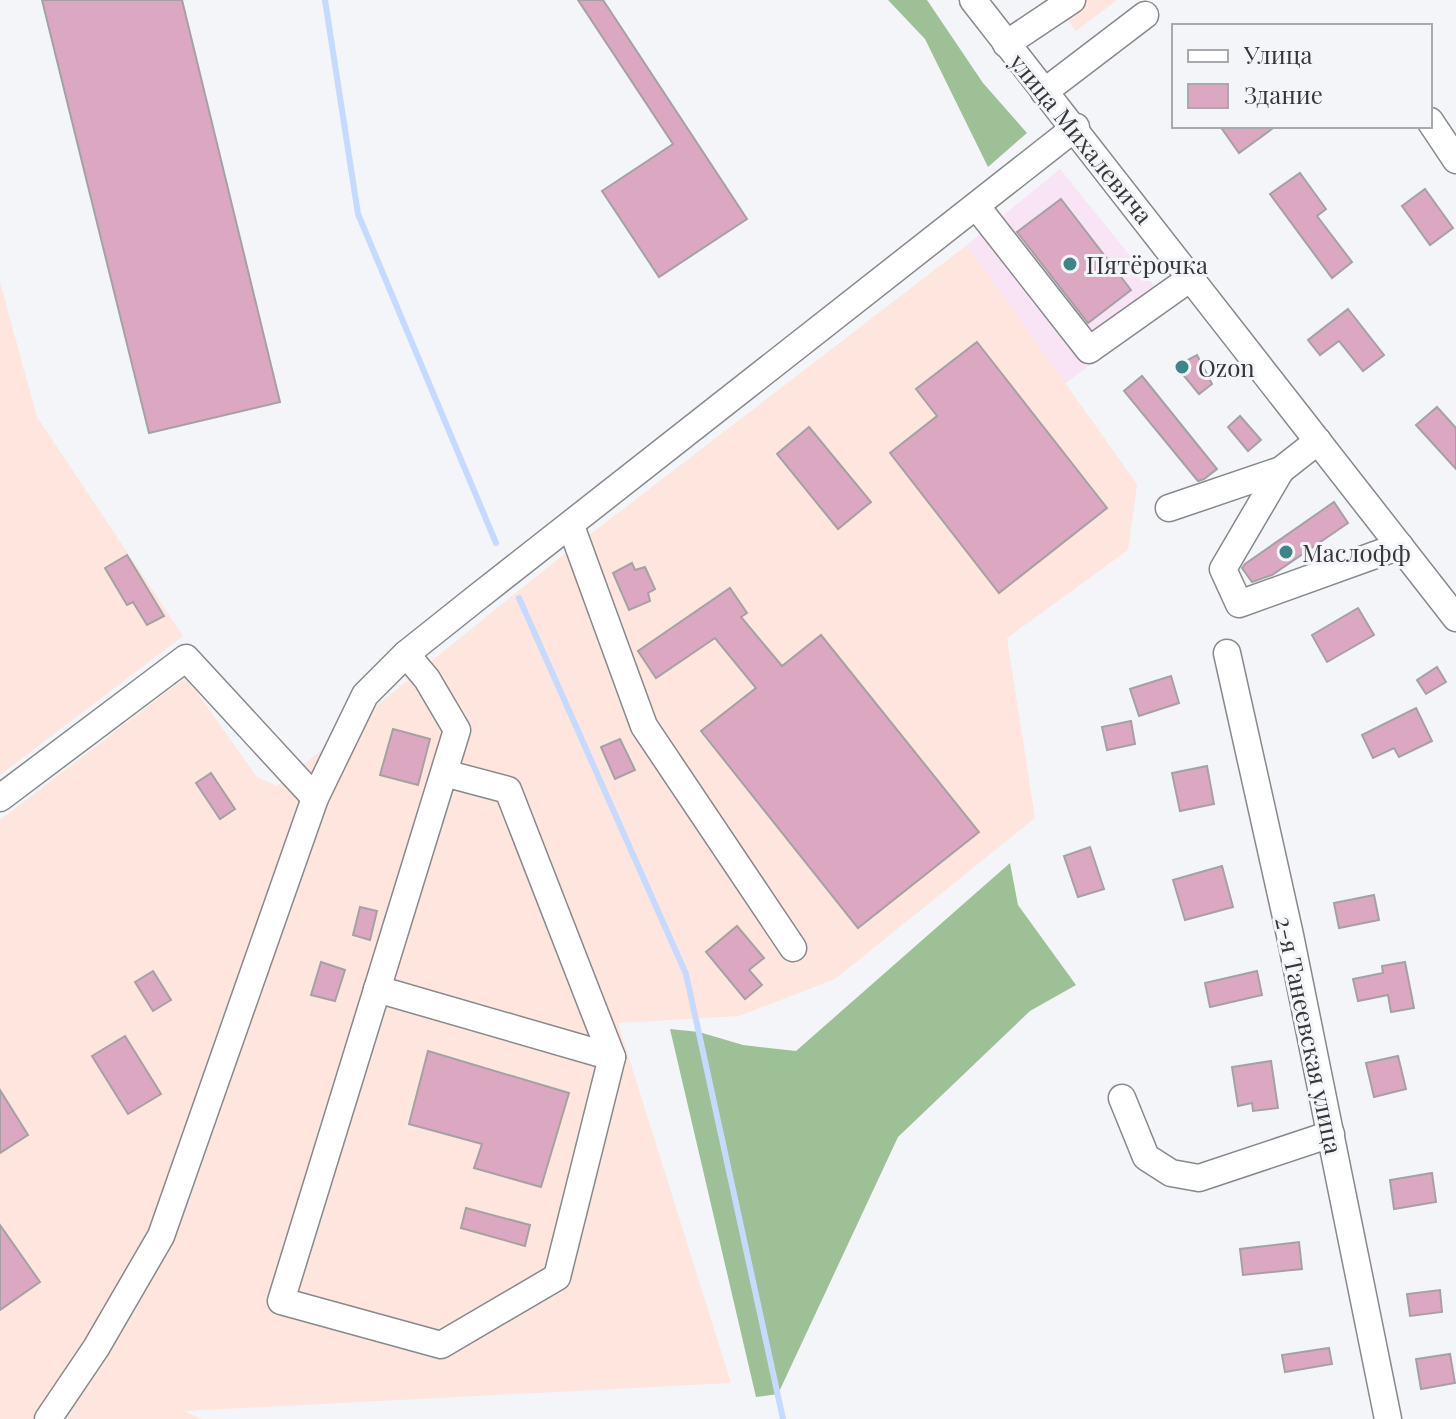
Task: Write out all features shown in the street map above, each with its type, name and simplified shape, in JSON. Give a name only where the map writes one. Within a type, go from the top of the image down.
[{"type":"street","name":"улица Михалевича","points":[[973,0],[1044,92],[1076,127],[1400,546],[1454,610]]},
{"type":"street","points":[[1006,44],[1072,0]]},
{"type":"street","points":[[1044,92],[1145,15]]},
{"type":"street","points":[[1432,124],[1456,160]]},
{"type":"street","points":[[48,1419],[96,1348],[161,1236],[315,798],[365,695],[406,654],[526,558],[571,526],[1076,127]]},
{"type":"street","points":[[977,207],[1089,350],[1192,277]]},
{"type":"street","points":[[1169,508],[1281,470],[1318,441]]},
{"type":"street","points":[[1281,470],[1223,569],[1239,604],[1400,546]]},
{"type":"street","points":[[571,526],[644,726],[793,948]]},
{"type":"street","name":"2-я Танеевская улица","points":[[1227,653],[1331,1134],[1388,1419]]},
{"type":"street","points":[[406,654],[427,679],[457,730],[281,1301],[441,1345],[557,1277],[612,1057],[508,790],[444,773]]},
{"type":"street","points":[[0,798],[186,658],[315,798]]},
{"type":"street","points":[[377,989],[612,1057]]},
{"type":"street","points":[[1122,1098],[1146,1157],[1171,1173],[1199,1178],[1331,1134]]},
{"type":"shaded area","points":[[1052,0],[1117,0],[1076,31]]},
{"type":"shaded area","points":[[1060,169],[1169,304],[1065,384],[967,245]]},
{"type":"shaded area","points":[[967,245],[1137,484],[1128,550],[1007,638],[1035,818],[835,979],[739,1016],[618,1023],[731,1383],[184,1411],[201,1419],[0,1419],[0,820],[186,677],[257,777],[277,786],[553,563]]},
{"type":"shaded area","points":[[0,282],[37,417],[183,636],[0,775]]},
{"type":"green space","points":[[888,0],[927,0],[983,83],[1027,133],[988,167],[925,39]]},
{"type":"green space","points":[[1010,863],[1018,905],[1076,985],[1030,1011],[898,1137],[778,1394],[756,1397],[670,1029],[699,1032],[743,1045],[796,1051]]},
{"type":"building","points":[[42,0],[182,0],[280,402],[149,433]]},
{"type":"building","points":[[578,0],[603,0],[747,219],[659,277],[602,191],[673,144]]},
{"type":"building","points":[[1221,128],[1273,128],[1239,153]]},
{"type":"building","points":[[1300,173],[1326,209],[1317,216],[1352,262],[1332,278],[1270,194]]},
{"type":"building","points":[[1425,189],[1453,228],[1430,245],[1402,206]]},
{"type":"building","name":"Пятёрочка","points":[[1061,199],[1131,290],[1088,323],[1017,232]]},
{"type":"building","points":[[1348,309],[1384,355],[1363,371],[1339,341],[1320,355],[1308,340]]},
{"type":"building","points":[[977,342],[1107,508],[999,593],[890,453],[937,416],[916,389]]},
{"type":"building","points":[[1197,355],[1212,384],[1199,394],[1176,366]]},
{"type":"building","points":[[1142,376],[1217,469],[1204,479],[1198,481],[1124,391]]},
{"type":"building","points":[[1437,407],[1456,428],[1456,469],[1416,425]]},
{"type":"building","points":[[1240,416],[1261,440],[1248,451],[1228,427]]},
{"type":"building","points":[[809,427],[871,502],[838,529],[777,454]]},
{"type":"building","points":[[1334,502],[1348,523],[1272,575],[1252,582],[1242,568],[1245,564]]},
{"type":"building","points":[[127,555],[164,616],[147,625],[133,602],[127,605],[105,568]]},
{"type":"building","points":[[632,563],[635,570],[645,567],[655,589],[648,593],[650,601],[629,610],[613,573]]},
{"type":"building","points":[[730,588],[747,613],[741,617],[782,666],[821,635],[979,832],[858,928],[701,731],[756,688],[715,638],[656,678],[638,651]]},
{"type":"building","points":[[1358,608],[1374,635],[1327,662],[1312,635]]},
{"type":"building","points":[[1437,667],[1446,682],[1426,694],[1417,680]]},
{"type":"building","points":[[1171,676],[1179,703],[1139,716],[1130,689]]},
{"type":"building","points":[[1416,708],[1432,741],[1399,757],[1394,748],[1373,758],[1362,735]]},
{"type":"building","points":[[1131,721],[1135,744],[1107,750],[1102,727]]},
{"type":"building","points":[[393,729],[430,739],[418,785],[380,775]]},
{"type":"building","points":[[620,739],[635,770],[615,779],[601,747]]},
{"type":"building","points":[[1207,766],[1214,804],[1180,811],[1172,773]]},
{"type":"building","points":[[211,773],[235,809],[220,819],[196,783]]},
{"type":"building","points":[[1090,847],[1104,889],[1078,897],[1064,856]]},
{"type":"building","points":[[1222,866],[1233,907],[1185,920],[1173,880]]},
{"type":"building","points":[[1374,895],[1379,920],[1339,928],[1334,903]]},
{"type":"building","points":[[360,907],[377,911],[370,940],[353,935]]},
{"type":"building","points":[[737,926],[764,958],[749,970],[762,985],[745,999],[706,952]]},
{"type":"building","points":[[321,962],[345,970],[335,1001],[311,995]]},
{"type":"building","points":[[1405,962],[1414,1008],[1391,1012],[1388,995],[1358,1001],[1353,979],[1383,973],[1382,966]]},
{"type":"building","points":[[153,971],[171,1000],[153,1011],[135,982]]},
{"type":"building","points":[[1257,971],[1262,995],[1210,1007],[1205,983]]},
{"type":"building","points":[[125,1036],[161,1094],[128,1114],[92,1056]]},
{"type":"building","points":[[428,1051],[569,1093],[541,1187],[474,1168],[482,1144],[409,1124]]},
{"type":"building","points":[[1398,1056],[1406,1089],[1374,1097],[1366,1063]]},
{"type":"building","points":[[1271,1061],[1278,1108],[1253,1111],[1252,1103],[1238,1106],[1232,1067]]},
{"type":"building","points":[[0,1090],[28,1135],[0,1153]]},
{"type":"building","points":[[1432,1173],[1436,1202],[1394,1209],[1390,1180]]},
{"type":"building","points":[[466,1208],[530,1225],[525,1246],[461,1228]]},
{"type":"building","points":[[0,1225],[40,1282],[0,1310]]},
{"type":"building","points":[[1299,1242],[1302,1269],[1243,1275],[1240,1249]]},
{"type":"building","points":[[1440,1290],[1442,1312],[1410,1316],[1407,1294]]},
{"type":"building","points":[[1329,1348],[1332,1364],[1285,1372],[1282,1355]]},
{"type":"building","points":[[1450,1354],[1455,1383],[1421,1389],[1416,1359]]},
{"type":"waterway","points":[[325,0],[358,214],[496,543]]},
{"type":"waterway","points":[[519,598],[686,974],[783,1419]]},
{"type":"place","name":"Пятёрочка","points":[[1070,264]]},
{"type":"place","name":"Ozon","points":[[1182,367]]},
{"type":"place","name":"Маслофф","points":[[1286,552]]}]
